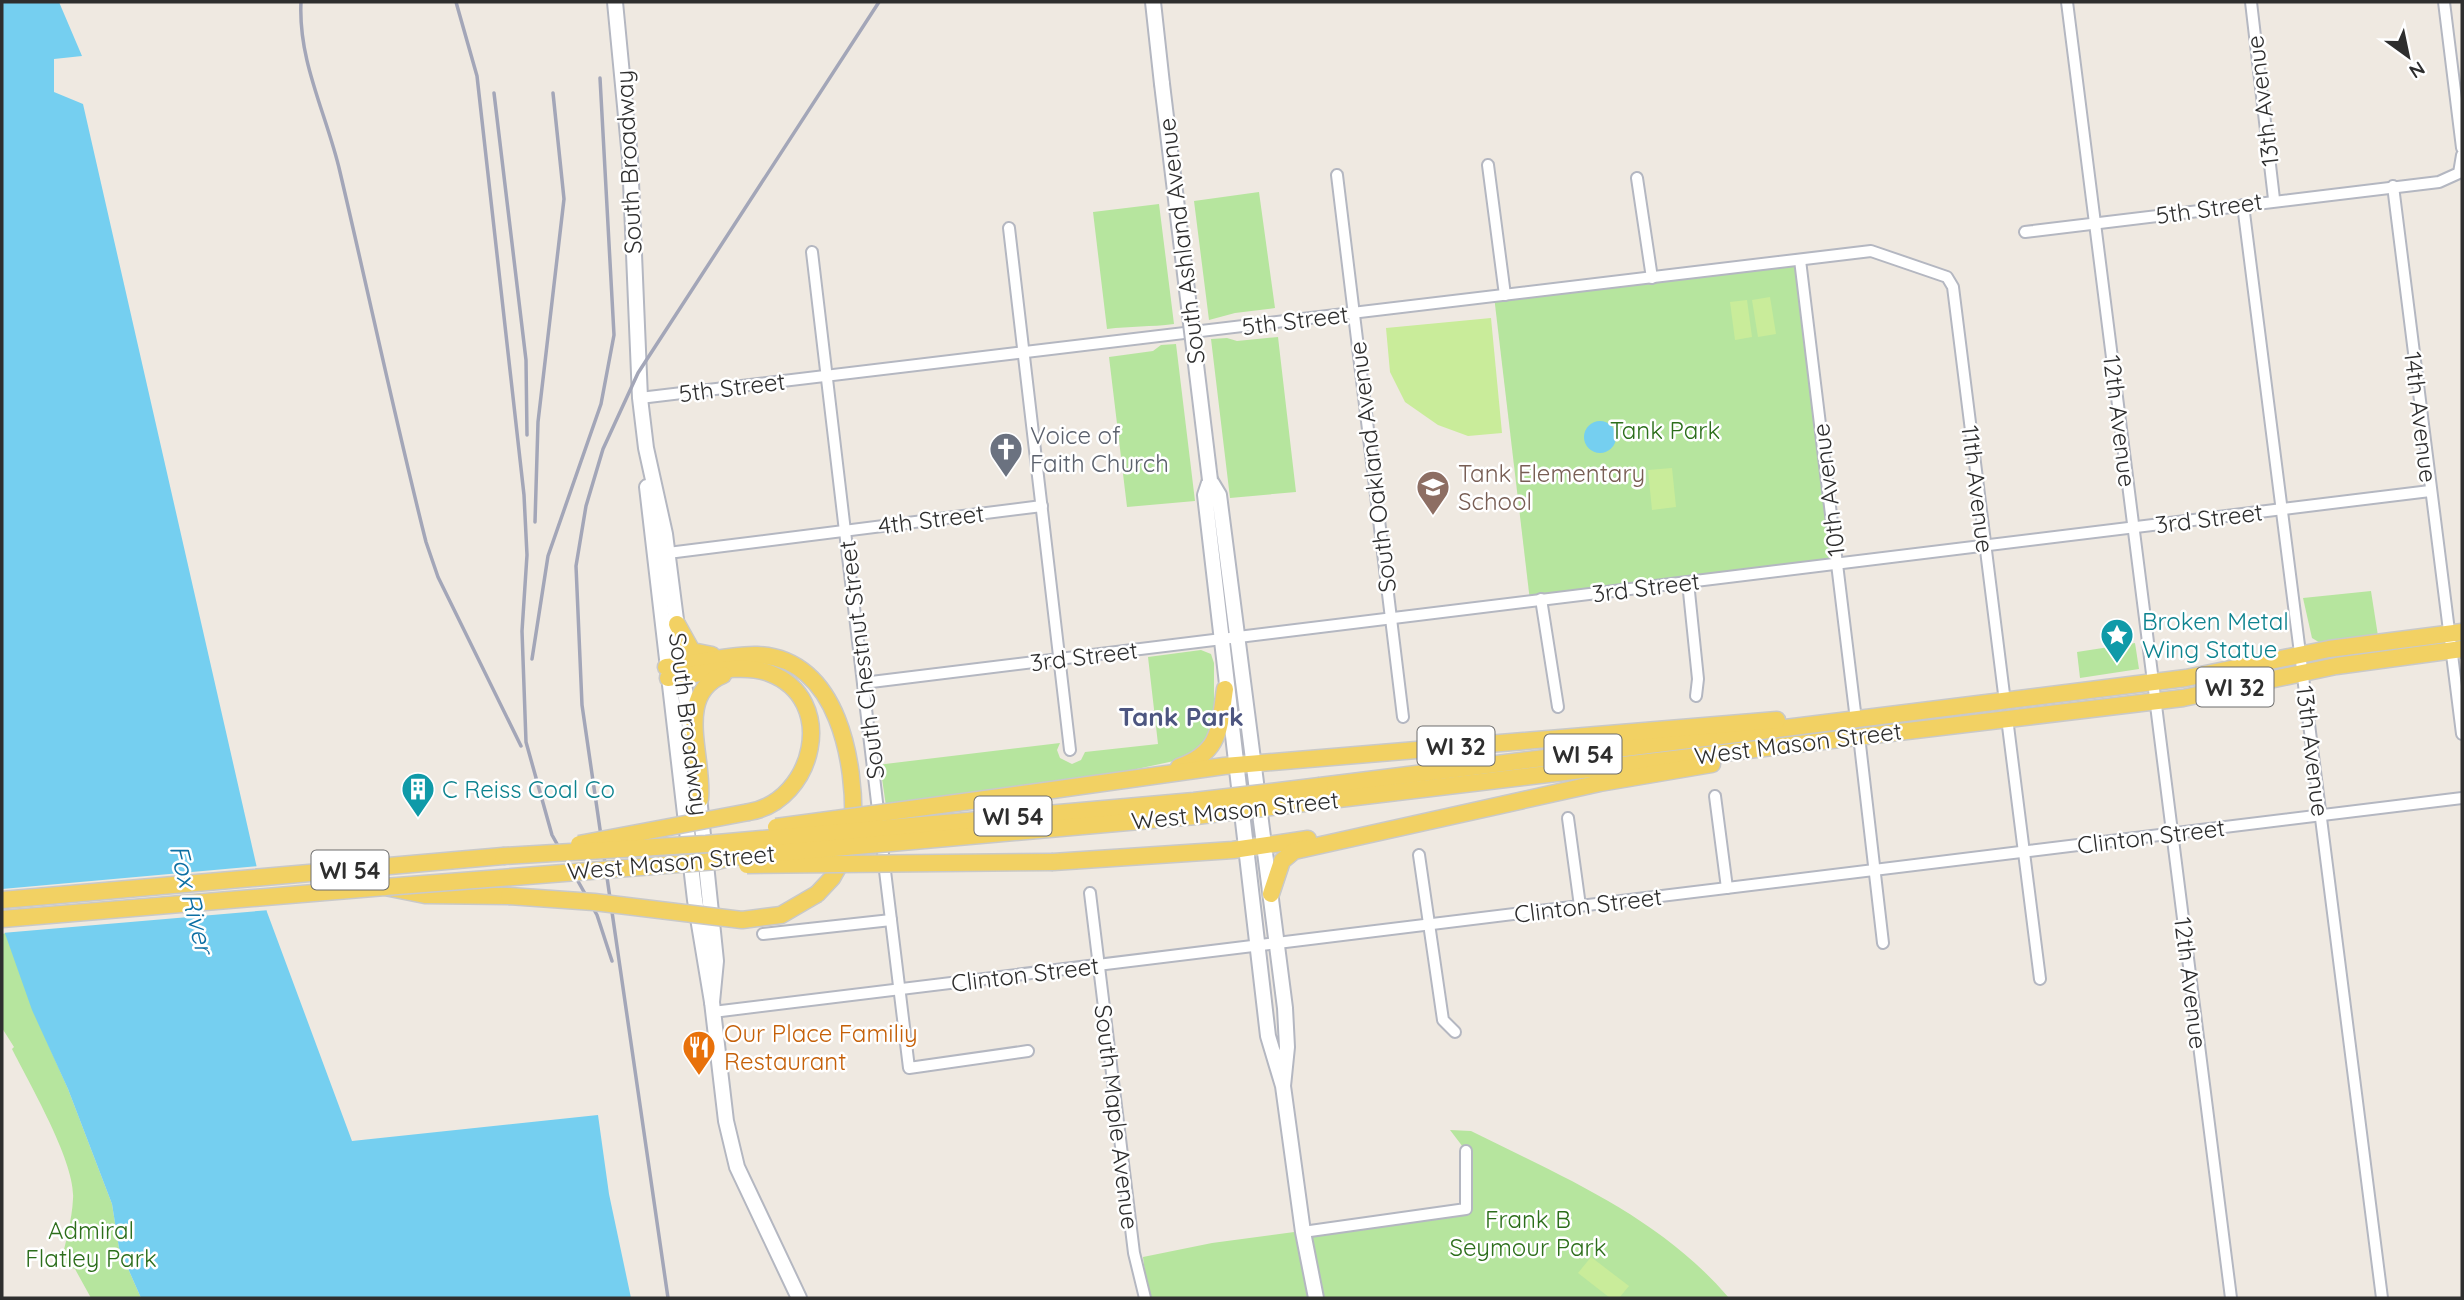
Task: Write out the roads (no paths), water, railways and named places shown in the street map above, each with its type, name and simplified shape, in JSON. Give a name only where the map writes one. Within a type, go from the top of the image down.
[{"type":"main road","name":"South Broadway","points":[[615,2],[628,110],[640,398],[675,672],[695,900],[713,1007],[731,1146],[751,1197],[799,1298]]},
{"type":"main road","name":"South Ashland Avenue","points":[[1153,2],[1210,480],[1205,495],[1256,946],[1269,1042],[1283,1086],[1303,1232],[1316,1298]]},
{"type":"main road","name":"South Ashland Avenue","points":[[1210,480],[1219,491],[1277,943],[1287,1038],[1283,1086]]},
{"type":"main road","name":"South Broadway","points":[[661,554],[677,624],[675,672],[700,799],[716,961],[713,1007]]},
{"type":"main road","points":[[503,856],[757,811],[774,804],[795,785],[811,748],[806,710],[795,691],[750,662],[696,654],[684,642],[677,624]]},
{"type":"main road","name":"West Mason Street","points":[[2006,710],[2154,681],[2186,678],[2301,654],[2456,641]]},
{"type":"main road","name":"West Mason Street","points":[[2,919],[717,861],[732,857],[1196,816],[1321,793],[1854,726],[2006,710],[2156,701],[2198,695],[2456,641]]},
{"type":"main road","points":[[385,887],[425,895],[594,902],[742,920],[781,915],[817,894],[839,868],[853,830],[853,784],[844,740],[830,704],[808,677],[784,661],[750,662],[675,672]]},
{"type":"main road","points":[[700,799],[701,774],[694,715],[696,700],[712,680],[750,662]]},
{"type":"main road","points":[[1157,775],[1193,762],[1208,752],[1219,731],[1225,689]]},
{"type":"main road","name":"WI 32","points":[[1235,765],[1817,716],[1854,726]]},
{"type":"main road","name":"West Mason Street","points":[[2,900],[503,856],[706,844],[1194,801],[1321,793],[1841,738],[1854,726]]},
{"type":"main road","name":"WI 32","points":[[1265,846],[1379,830],[1651,773],[1799,751],[1841,738]]},
{"type":"main road","points":[[706,844],[730,835],[778,827],[1235,765]]},
{"type":"main road","points":[[1271,894],[1282,861],[1294,852],[1379,830]]},
{"type":"main road","points":[[717,861],[735,866],[1053,862],[1265,846]]},
{"type":"main road","points":[[2,926],[50,917]]},
{"type":"street","name":"12th Avenue","points":[[2067,2],[2231,1298]]},
{"type":"street","name":"13th Avenue","points":[[2251,2],[2274,199]]},
{"type":"street","points":[[2444,2],[2462,148]]},
{"type":"street","points":[[2393,186],[2439,181],[2459,173],[2462,155]]},
{"type":"street","points":[[1488,165],[1505,295]]},
{"type":"street","name":"South Oakland Avenue","points":[[1337,175],[1403,718]]},
{"type":"street","points":[[1637,178],[1653,278]]},
{"type":"street","name":"5th Street","points":[[2025,232],[2393,186]]},
{"type":"street","name":"14th Avenue","points":[[2393,186],[2430,491],[2456,641],[2462,734]]},
{"type":"street","name":"13th Avenue","points":[[2243,205],[2382,1298]]},
{"type":"street","points":[[1009,228],[1070,750]]},
{"type":"street","name":"5th Street","points":[[640,398],[1871,251],[1947,277]]},
{"type":"street","name":"South Chestnut Street","points":[[812,252],[829,376],[909,1068],[1028,1051]]},
{"type":"street","name":"10th Avenue","points":[[1800,260],[1854,726],[1883,943]]},
{"type":"street","name":"11th Avenue","points":[[1947,277],[1953,287],[2040,979]]},
{"type":"street","name":"3rd Street","points":[[863,683],[2430,491]]},
{"type":"street","name":"4th Street","points":[[661,554],[1042,506]]},
{"type":"street","points":[[1688,582],[1698,679],[1696,696]]},
{"type":"street","points":[[1541,599],[1558,707]]},
{"type":"street","points":[[1715,796],[1727,888]]},
{"type":"street","name":"Clinton Street","points":[[713,1007],[899,989],[2462,798]]},
{"type":"street","points":[[1568,818],[1580,906]]},
{"type":"street","points":[[1419,855],[1443,1020],[1454,1032]]},
{"type":"street","name":"South Maple Avenue","points":[[1090,894],[1134,1253],[1145,1298]]},
{"type":"street","points":[[763,934],[891,920]]},
{"type":"street","points":[[1303,1232],[1466,1209],[1466,1151]]},
{"type":"water","name":"Fox River","points":[[2,2],[59,2],[82,56],[54,59],[54,92],[83,104],[267,912],[352,1141],[598,1115],[609,1194],[631,1298],[141,1298],[119,1248],[112,1204],[68,1089],[32,1010],[2,925]]},
{"type":"water","points":[[1600,421],[1611,426],[1616,437],[1611,448],[1600,453],[1589,448],[1584,437],[1589,426]]},
{"type":"railway","points":[[301,2],[304,46],[340,172],[426,542],[438,577],[521,746]]},
{"type":"railway","points":[[456,2],[477,76],[524,495],[527,555],[522,631],[526,742],[552,835],[597,915],[612,961]]},
{"type":"railway","points":[[668,1298],[582,705],[576,566],[586,506],[603,449],[638,373],[879,2]]},
{"type":"railway","points":[[532,659],[548,556],[601,404],[614,335],[600,78]]},
{"type":"railway","points":[[494,93],[526,360],[527,435]]},
{"type":"railway","points":[[535,522],[538,422],[564,199],[553,93]]},
{"type":"place","name":"Voice of Faith Church","points":[[1006,479]]},
{"type":"place","name":"Tank Elementary School","points":[[1433,517]]},
{"type":"place","name":"Broken Metal Wing Statue","points":[[2117,665]]},
{"type":"place","name":"C Reiss Coal Co","points":[[418,819]]},
{"type":"place","name":"Our Place Familiy Restaurant","points":[[699,1077]]},
{"type":"district","name":"Tank Park","points":[[1181,716]]},
{"type":"park label","name":"Frank B Seymour Park","points":[[1528,1233]]},
{"type":"park label","name":"Admiral Flatley Park","points":[[91,1244]]}]
